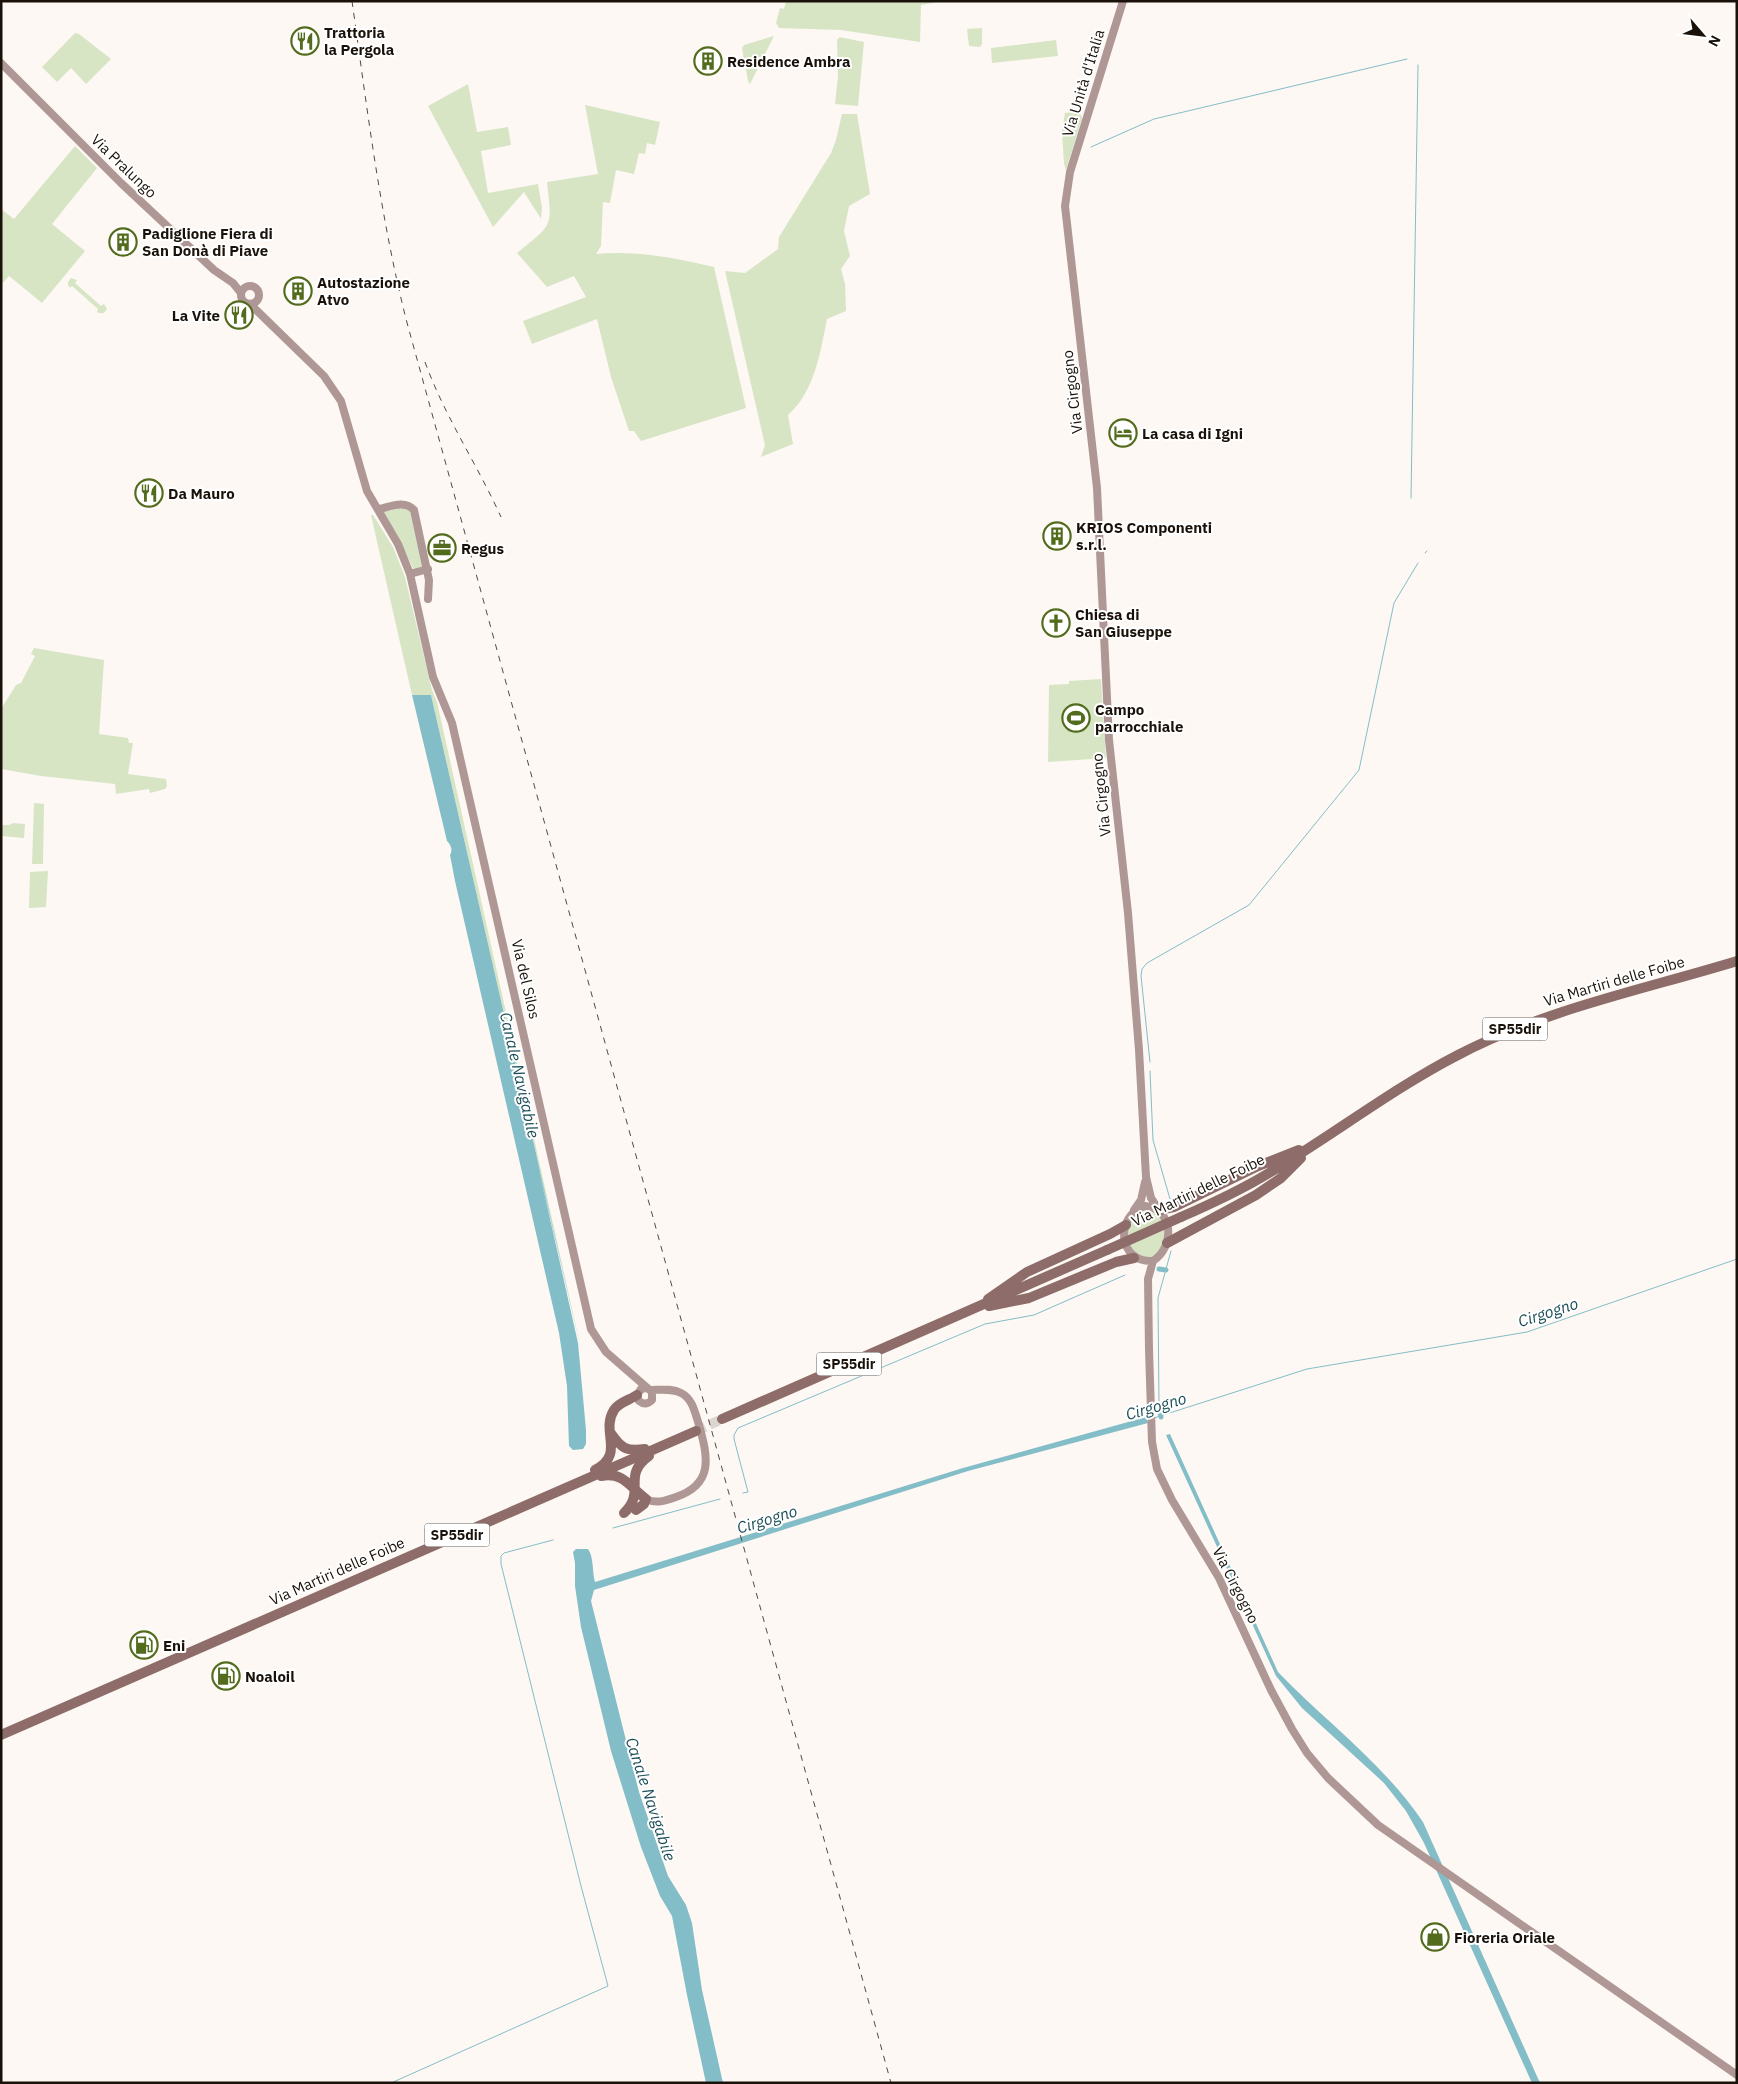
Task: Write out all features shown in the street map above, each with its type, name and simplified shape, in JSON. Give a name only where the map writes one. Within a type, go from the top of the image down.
[{"type":"highway","name":"Via Martiri delle Foibe","points":[[722,1419],[1108,1250],[1249,1185],[1427,1072],[1496,1036],[1557,1012],[1589,1002],[1737,961]]},
{"type":"highway","points":[[1159,1210],[1174,1207],[1269,1161],[1314,1145]]},
{"type":"highway","points":[[1167,1243],[1242,1204],[1273,1184],[1289,1171],[1314,1145]]},
{"type":"highway","points":[[976,1308],[1027,1272],[1126,1225]]},
{"type":"highway","points":[[976,1308],[1029,1298],[1116,1262],[1136,1259]]},
{"type":"highway","points":[[576,1484],[600,1468],[608,1460],[612,1447],[610,1431],[611,1417],[614,1410],[626,1401],[639,1397]]},
{"type":"highway","points":[[610,1431],[621,1446],[630,1451],[664,1445]]},
{"type":"highway","name":"Via Martiri delle Foibe","points":[[1,1734],[696,1431]]},
{"type":"highway","points":[[624,1513],[633,1502],[636,1490],[634,1480],[636,1468],[664,1445]]},
{"type":"highway","points":[[576,1484],[608,1475],[616,1475],[623,1478],[646,1499],[644,1504],[636,1510]]},
{"type":"street","name":"Via Unità d'Italia","points":[[1070,172],[1123,1]]},
{"type":"street","name":"Via Pralungo","points":[[1,63],[121,183],[214,270],[244,290],[255,288],[258,291],[263,315]]},
{"type":"street","name":"Via Cirgogno","points":[[1070,172],[1065,206],[1097,488],[1109,740],[1129,924],[1146,1177],[1151,1198],[1159,1210]]},
{"type":"street","name":"Via Pralungo","points":[[244,290],[243,300],[263,315],[324,376],[339,397],[346,413],[361,473],[378,509]]},
{"type":"street","points":[[250,304],[258,298]]},
{"type":"street","points":[[378,509],[403,504],[409,505],[414,510],[428,569],[430,588],[428,599]]},
{"type":"street","name":"Via del Silos","points":[[378,509],[398,544],[410,574],[433,677],[452,723],[592,1329],[606,1352],[648,1389]]},
{"type":"street","points":[[410,574],[428,569]]},
{"type":"street","name":"Via Cirgogno","points":[[1134,1210],[1141,1200],[1146,1177]]},
{"type":"street","points":[[1145,1206],[1159,1210],[1167,1221],[1167,1243],[1161,1255],[1153,1261],[1136,1259],[1126,1245],[1126,1225],[1134,1210],[1145,1206]]},
{"type":"street","name":"Via Cirgogno","points":[[1136,1259],[1146,1272],[1148,1279],[1152,1450],[1160,1477],[1219,1578],[1271,1690],[1307,1753],[1342,1794],[1378,1825],[1737,2075]]},
{"type":"street","name":"Via Cirgogno","points":[[1148,1279],[1153,1261]]},
{"type":"street","points":[[635,1378],[639,1397],[646,1404],[668,1390]]},
{"type":"street","points":[[639,1397],[648,1389],[678,1391],[689,1398],[694,1408],[705,1447],[706,1466],[700,1482],[688,1492],[664,1501],[652,1502],[646,1499]]},
{"type":"street","points":[[648,1389],[653,1394],[652,1400]]},
{"type":"green space","points":[[786,1],[943,1],[921,5],[920,42],[841,30],[779,28],[776,23],[780,8],[784,9]]},
{"type":"green space","points":[[982,28],[982,44],[980,47],[969,46],[967,29]]},
{"type":"green space","points":[[75,33],[79,34],[111,59],[86,84],[71,68],[57,82],[42,67]]},
{"type":"green space","points":[[774,36],[750,84],[742,48],[744,45]]},
{"type":"green space","points":[[839,37],[864,42],[858,106],[835,104],[838,76],[837,39]]},
{"type":"green space","points":[[1056,40],[1058,56],[992,63],[991,48]]},
{"type":"green space","points":[[468,84],[477,132],[508,127],[511,145],[481,151],[488,193],[538,184],[542,208],[541,219],[524,192],[493,227],[428,106]]},
{"type":"green space","points":[[585,105],[660,122],[655,145],[647,143],[645,154],[639,153],[634,174],[616,170],[610,203],[603,202],[601,246],[596,254],[626,253],[655,256],[714,267],[746,408],[641,441],[634,431],[629,431],[611,377],[597,319],[532,344],[523,321],[586,297],[574,276],[547,287],[517,253],[538,236],[548,224],[550,208],[547,182],[598,174]]},
{"type":"green space","points":[[1073,112],[1081,115],[1082,118],[1066,170],[1062,131],[1065,113]]},
{"type":"green space","points":[[842,114],[857,114],[870,194],[849,206],[844,231],[850,256],[841,269],[845,284],[846,311],[827,319],[815,371],[804,395],[788,415],[793,444],[761,457],[765,445],[725,271],[745,273],[778,249],[779,237],[831,153]]},
{"type":"green space","points":[[75,146],[97,168],[52,224],[85,251],[42,303],[9,276],[1,285],[1,209],[14,219]]},
{"type":"green space","points":[[71,278],[77,280],[75,283],[101,306],[104,304],[107,309],[104,313],[97,312],[98,309],[72,286],[70,288],[68,282]]},
{"type":"green space","points":[[404,508],[411,511],[423,567],[414,570],[396,533],[382,512]]},
{"type":"green space","points":[[371,515],[373,515],[393,547],[405,577],[432,690],[437,702],[582,1354],[431,695],[412,695]]},
{"type":"green space","points":[[34,648],[104,660],[99,734],[128,738],[129,743],[133,743],[128,774],[166,779],[167,786],[165,789],[150,793],[149,789],[116,794],[115,784],[41,776],[1,769],[1,709],[16,685],[21,683],[35,656],[31,654]]},
{"type":"green space","name":"Campo parrocchiale","points":[[1101,679],[1106,758],[1048,762],[1049,685],[1069,684],[1069,681]]},
{"type":"green space","points":[[34,803],[44,804],[43,864],[32,864]]},
{"type":"green space","points":[[13,823],[25,824],[24,838],[1,836],[2,825]]},
{"type":"green space","points":[[48,871],[46,907],[29,908],[30,872]]},
{"type":"green space","points":[[1144,1209],[1154,1210],[1162,1219],[1165,1229],[1164,1240],[1160,1250],[1152,1257],[1146,1258],[1137,1255],[1133,1251],[1128,1235],[1128,1228],[1134,1215]]},
{"type":"water","points":[[412,695],[431,695],[582,1354],[537,1161],[578,1343],[586,1430],[586,1444],[583,1449],[573,1450],[569,1446],[567,1386],[559,1333],[455,881],[450,855],[451,848],[447,841]]},
{"type":"water","points":[[1146,1417],[1148,1423],[968,1471],[594,1590],[591,1601],[639,1792],[668,1876],[686,1905],[692,1923],[702,1990],[723,2083],[706,2083],[672,1916],[660,1896],[641,1847],[611,1751],[581,1627],[575,1586],[573,1552],[576,1549],[588,1549],[595,1582],[963,1468]]},
{"type":"water","points":[[1170,1434],[1278,1672],[1373,1762],[1408,1801],[1423,1822],[1540,2083],[1532,2083],[1424,1843],[1406,1811],[1384,1783],[1302,1708],[1276,1676],[1166,1435]]},
{"type":"waterway","points":[[1091,147],[1154,119],[1407,59]]},
{"type":"waterway","points":[[1411,498],[1418,65]]},
{"type":"waterway","points":[[1150,1062],[1141,976],[1142,969],[1147,963],[1249,905],[1359,770],[1394,603],[1418,563]]},
{"type":"waterway","points":[[1150,1071],[1153,1140],[1170,1199]]},
{"type":"waterway","points":[[1159,1402],[1158,1298],[1171,1251]]},
{"type":"waterway","name":"Cirgogno","points":[[1154,1418],[1307,1369],[1527,1332],[1737,1259]]},
{"type":"waterway","points":[[1159,1269],[1166,1270]]},
{"type":"waterway","points":[[743,1493],[748,1492],[734,1439],[738,1428],[985,1324],[1034,1315],[1125,1275]]},
{"type":"waterway","name":"Cirgogno","points":[[1160,1413],[1161,1417]]},
{"type":"waterway","points":[[613,1528],[720,1499]]},
{"type":"waterway","points":[[391,2083],[608,1986],[581,1886],[501,1564],[501,1556],[504,1553],[553,1540]]},
{"type":"tunnel","points":[[696,1431],[722,1419]]},
{"type":"railway","points":[[352,1],[381,201],[406,319],[891,2083]]},
{"type":"railway","points":[[425,362],[442,402],[501,517]]},
{"type":"place","name":"Trattoria la Pergola","points":[[305,41]]},
{"type":"place","name":"Residence Ambra","points":[[708,61]]},
{"type":"place","name":"Padiglione Fiera di San Donà di Piave","points":[[123,242]]},
{"type":"place","name":"Autostazione Atvo","points":[[298,291]]},
{"type":"place","name":"La Vite","points":[[239,315]]},
{"type":"place","name":"La casa di Igni","points":[[1123,433]]},
{"type":"place","name":"Da Mauro","points":[[149,493]]},
{"type":"place","name":"KRIOS Componenti s.r.l.","points":[[1057,536]]},
{"type":"place","name":"Regus","points":[[442,548]]},
{"type":"place","name":"Chiesa di San Giuseppe","points":[[1056,623]]},
{"type":"place","name":"Campo parrocchiale","points":[[1076,718]]},
{"type":"place","name":"Eni","points":[[144,1645]]},
{"type":"place","name":"Noaloil","points":[[226,1676]]},
{"type":"place","name":"Fioreria Oriale","points":[[1435,1937]]},
{"type":"water label","name":"Canale Navigabile","points":[[520,1075]]},
{"type":"water label","name":"Canale Navigabile","points":[[651,1799]]}]
